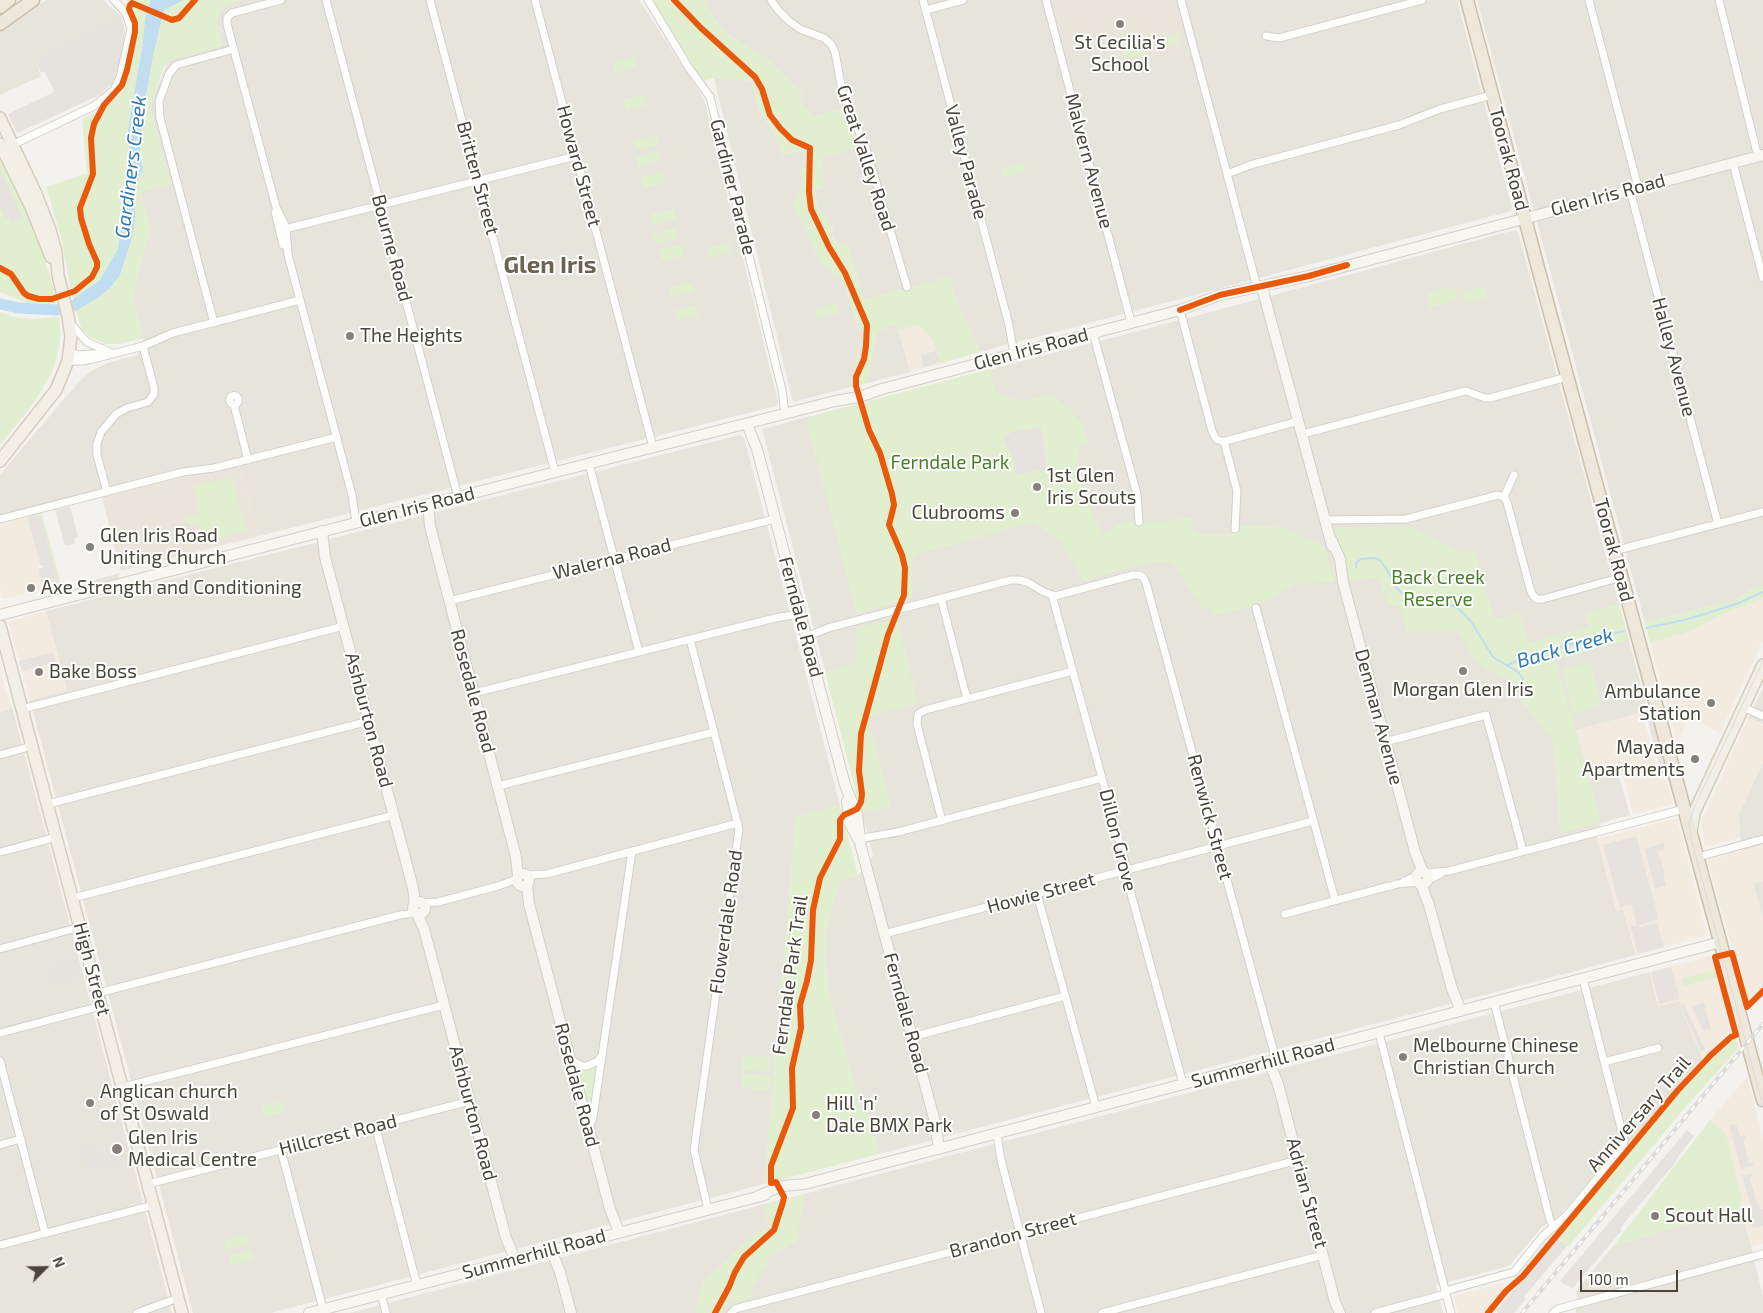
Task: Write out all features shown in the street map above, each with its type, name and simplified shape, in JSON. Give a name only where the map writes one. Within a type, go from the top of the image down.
[{"type":"highway","points":[[0,7],[9,0]]},
{"type":"highway","points":[[0,24],[33,0]]},
{"type":"highway","name":"Toorak Road","points":[[1467,0],[1763,1100]]},
{"type":"main road","points":[[0,118],[5,146],[46,217],[55,247],[58,275],[69,318],[71,337],[69,357],[61,381],[52,396],[0,461]]},
{"type":"main road","name":"High Street","points":[[0,626],[182,1313]]},
{"type":"main road","points":[[1692,835],[1693,816],[1701,796],[1763,665]]},
{"type":"main road","points":[[1680,793],[1689,801],[1701,796]]},
{"type":"street","points":[[5,146],[94,106],[114,90],[122,71],[131,29],[126,13],[114,0]]},
{"type":"street","points":[[281,0],[232,13],[228,15],[227,20],[276,207],[276,218],[284,230],[288,255],[360,522]]},
{"type":"street","name":"Bourne Road","points":[[326,0],[458,497]]},
{"type":"street","name":"Britten Street","points":[[430,0],[555,472]]},
{"type":"street","name":"Howard Street","points":[[535,0],[653,447]]},
{"type":"street","name":"Gardiner Parade","points":[[648,0],[689,68],[710,97],[789,413]]},
{"type":"street","name":"Great Valley Road","points":[[772,0],[778,10],[789,21],[800,29],[824,38],[836,52],[843,96],[865,145],[907,288]]},
{"type":"street","name":"Valley Parade","points":[[923,0],[1017,353]]},
{"type":"street","points":[[926,10],[963,0]]},
{"type":"street","name":"Malvern Avenue","points":[[1046,0],[1131,322]]},
{"type":"street","points":[[1181,0],[1226,171],[1264,287]]},
{"type":"street","points":[[1266,36],[1279,38],[1422,0]]},
{"type":"street","name":"Halley Avenue","points":[[1589,0],[1718,524]]},
{"type":"street","points":[[1719,0],[1760,156]]},
{"type":"street","points":[[214,323],[160,118],[158,101],[168,74],[176,65],[234,49]]},
{"type":"street","points":[[1226,171],[1399,125],[1440,109],[1492,95]]},
{"type":"street","points":[[284,230],[576,156]]},
{"type":"street","name":"Glen Iris Road","points":[[1180,310],[1220,295],[1309,276],[1760,156]]},
{"type":"street","points":[[1733,163],[1761,260],[1763,278]]},
{"type":"street","name":"Glen Iris Road","points":[[0,615],[424,505],[835,401],[859,397],[882,389],[1131,322],[1226,301],[1264,287]]},
{"type":"street","name":"Denman Avenue","points":[[1264,287],[1325,520],[1338,554],[1342,582],[1459,1011]]},
{"type":"street","points":[[69,357],[113,353],[143,346],[173,333],[300,300]]},
{"type":"street","points":[[1180,310],[1212,431],[1216,439],[1224,442],[1299,421]]},
{"type":"street","points":[[69,318],[76,332],[87,342],[113,353]]},
{"type":"street","points":[[1093,333],[1136,494],[1139,522]]},
{"type":"street","points":[[107,492],[97,455],[97,444],[101,432],[116,414],[127,408],[148,402],[154,394],[143,346]]},
{"type":"street","points":[[1303,434],[1461,392],[1466,391],[1490,398],[1568,377]]},
{"type":"street","points":[[234,405],[248,460]]},
{"type":"street","name":"Ferndale Road","points":[[751,423],[845,785],[857,814],[860,842],[943,1148]]},
{"type":"street","points":[[0,519],[190,471],[214,468],[336,437]]},
{"type":"street","points":[[1224,442],[1237,491],[1235,529]]},
{"type":"street","points":[[589,464],[638,652]]},
{"type":"street","points":[[1504,497],[1514,475]]},
{"type":"street","points":[[1325,520],[1406,519],[1495,495],[1504,497],[1507,502],[1531,592],[1536,598],[1543,599],[1622,577]]},
{"type":"street","name":"Rosedale Road","points":[[424,505],[616,1233]]},
{"type":"street","points":[[1614,550],[1763,512]]},
{"type":"street","name":"Walerna Road","points":[[449,600],[775,519]]},
{"type":"street","name":"Ashburton Road","points":[[319,532],[512,1260]]},
{"type":"street","name":"Renwick Street","points":[[1052,596],[1133,575],[1141,575],[1146,584],[1218,846],[1273,1060]]},
{"type":"street","points":[[805,634],[1005,582],[1019,580],[1027,582],[1052,596]]},
{"type":"street","name":"Dillon Grove","points":[[1052,596],[1184,1084]]},
{"type":"street","points":[[941,598],[967,699]]},
{"type":"street","points":[[1256,608],[1335,900]]},
{"type":"street","points":[[474,693],[799,611]]},
{"type":"street","points":[[22,709],[344,626]]},
{"type":"street","name":"Flowerdale Road","points":[[690,639],[738,823],[738,839],[694,1146],[694,1158],[708,1209]]},
{"type":"street","points":[[942,821],[917,724],[918,714],[925,710],[1073,671]]},
{"type":"street","points":[[1743,707],[1763,716]]},
{"type":"street","points":[[1385,742],[1486,715],[1523,852]]},
{"type":"street","points":[[48,804],[369,721]]},
{"type":"street","points":[[498,786],[714,732]]},
{"type":"street","points":[[0,755],[32,746]]},
{"type":"street","points":[[860,842],[1102,778]]},
{"type":"street","points":[[1286,914],[1684,809]]},
{"type":"street","points":[[73,898],[394,815]]},
{"type":"street","name":"Howie Street","points":[[884,934],[1314,822]]},
{"type":"street","points":[[98,993],[400,915],[438,902],[738,823]]},
{"type":"street","points":[[0,852],[56,837]]},
{"type":"street","points":[[1698,857],[1763,839]]},
{"type":"street","points":[[589,1128],[593,1117],[632,851]]},
{"type":"street","points":[[1038,894],[1096,1108]]},
{"type":"street","points":[[0,948],[80,927]]},
{"type":"street","name":"Summerhill Road","points":[[309,1313],[758,1196],[782,1186],[805,1184],[1721,942]]},
{"type":"street","points":[[1375,1313],[1512,1273],[1543,1236],[1567,1215],[1624,1145],[1583,979]]},
{"type":"street","points":[[912,1036],[1065,996]]},
{"type":"street","points":[[1494,1002],[1550,1220],[1554,1227]]},
{"type":"street","points":[[123,1087],[444,1004]]},
{"type":"street","points":[[0,1033],[101,1006]]},
{"type":"street","points":[[1379,1033],[1450,1313]]},
{"type":"street","points":[[1604,1062],[1658,1048]]},
{"type":"street","points":[[571,1060],[582,1066],[587,1066],[598,1061],[602,1055]]},
{"type":"street","name":"Adrian Street","points":[[1273,1060],[1335,1302],[1336,1313]]},
{"type":"street","points":[[0,1061],[45,1233]]},
{"type":"street","name":"Hillcrest Road","points":[[148,1184],[470,1101]]},
{"type":"street","points":[[375,1125],[417,1285]]},
{"type":"street","points":[[993,1134],[1040,1313]]},
{"type":"street","points":[[0,1145],[21,1139]]},
{"type":"street","points":[[280,1150],[323,1309]]},
{"type":"street","name":"Brandon Street","points":[[730,1313],[738,1308],[1298,1160]]},
{"type":"street","points":[[0,1245],[154,1205]]},
{"type":"street","points":[[555,1249],[571,1313]]},
{"type":"street","points":[[1553,1313],[1558,1309],[1763,1254]]},
{"type":"street","points":[[1102,1313],[1323,1255]]},
{"type":"street","points":[[381,1294],[386,1313]]},
{"type":"street","points":[[137,1313],[178,1298]]},
{"type":"street","name":"Adrian Street","points":[[1335,1302],[1340,1313]]},
{"type":"shaded area","points":[[47,0],[103,0],[122,17],[36,60],[41,76],[0,95],[0,30],[30,8]]},
{"type":"shaded area","points":[[242,0],[639,0],[704,99],[778,402],[776,406],[259,536],[241,469],[217,475],[188,476],[102,498],[100,490],[0,515],[0,475],[63,400],[93,370],[107,363],[138,355],[143,338],[132,299],[150,230],[141,191],[170,183],[150,108],[152,100],[168,62],[175,58],[222,46],[217,23],[219,11],[228,4]]},
{"type":"shaded area","points":[[704,0],[1457,0],[1512,208],[1511,211],[980,352],[957,302],[949,277],[864,300],[847,243],[838,246],[831,232],[834,231],[827,217],[820,211],[817,205],[815,190],[823,188],[822,157],[856,140],[853,133],[839,109],[814,116],[798,99],[802,94],[767,58],[727,34],[715,20]]},
{"type":"shaded area","name":"St Cecilia's School","points":[[1053,0],[1174,0],[1186,46],[1121,64],[1113,35],[1066,48]]},
{"type":"shaded area","points":[[1477,0],[1763,0],[1763,586],[1749,590],[1738,599],[1645,623]]},
{"type":"shaded area","points":[[122,17],[125,33],[121,58],[112,84],[99,95],[74,107],[64,90],[53,88],[44,71],[41,73],[36,60]]},
{"type":"shaded area","points":[[714,78],[751,81],[759,109],[778,141],[783,155],[803,150],[807,166],[794,205],[822,265],[826,265],[839,277],[847,291],[858,328],[867,334],[863,358],[857,360],[850,387],[793,402]]},
{"type":"shaded area","points":[[53,88],[64,90],[74,107],[17,133],[8,114],[54,92]]},
{"type":"shaded area","points":[[0,169],[23,218],[12,223],[9,216],[5,219],[0,208]]},
{"type":"shaded area","points":[[1515,230],[1518,232],[1648,711],[1576,730],[1590,780],[1618,773],[1630,815],[1601,823],[1597,839],[1617,911],[1623,909],[1636,955],[879,1154],[866,1109],[861,1111],[828,990],[824,937],[840,880],[858,876],[873,855],[762,429],[1192,317]]},
{"type":"shaded area","points":[[897,324],[910,372],[867,383],[877,331]]},
{"type":"shaded area","points":[[918,325],[931,338],[942,363],[910,372],[899,330]]},
{"type":"shaded area","points":[[936,351],[941,362],[924,367],[921,355]]},
{"type":"shaded area","points":[[1041,427],[1047,469],[1016,474],[1013,458],[1003,439],[1012,432]]},
{"type":"shaded area","points":[[740,435],[744,437],[840,805],[796,818],[764,1184],[271,1313],[193,1313],[30,700],[67,690],[46,611]]},
{"type":"shaded area","points":[[241,469],[259,536],[121,571],[102,498],[188,476],[217,475]]},
{"type":"shaded area","points":[[70,506],[78,537],[74,539],[75,544],[65,546],[55,510]]},
{"type":"shaded area","points":[[36,513],[37,518],[41,517],[59,584],[43,588],[38,569],[43,567],[40,565],[27,515]]},
{"type":"shaded area","points":[[27,515],[40,565],[37,566],[44,591],[2,599],[0,590],[0,522]]},
{"type":"shaded area","points":[[120,573],[118,578],[81,588],[83,583]]},
{"type":"shaded area","points":[[1763,598],[1763,640],[1720,733],[1688,718],[1677,742],[1650,643],[1691,631],[1722,614]]},
{"type":"shaded area","points":[[46,611],[67,690],[30,700],[9,624],[11,621]]},
{"type":"shaded area","points":[[53,652],[56,662],[22,671],[19,661]]},
{"type":"shaded area","points":[[0,665],[12,708],[0,712]]},
{"type":"shaded area","points":[[1763,687],[1763,724],[1752,719],[1747,721]]},
{"type":"shaded area","points":[[12,708],[172,1313],[0,1313],[0,712]]},
{"type":"shaded area","points":[[1642,713],[1660,778],[1666,780],[1673,804],[1633,814],[1622,772],[1590,780],[1576,730]]},
{"type":"shaded area","points":[[1647,719],[1653,721],[1670,779],[1663,777]]},
{"type":"shaded area","points":[[1751,719],[1763,725],[1763,762],[1739,814],[1740,838],[1705,847],[1701,822],[1747,721]]},
{"type":"shaded area","points":[[1763,762],[1763,845],[1744,851],[1740,837],[1739,814]]},
{"type":"shaded area","points":[[1677,818],[1707,935],[1636,955],[1623,909],[1616,911],[1597,839]]},
{"type":"shaded area","points":[[1636,836],[1659,919],[1637,926],[1657,923],[1664,947],[1638,954],[1631,927],[1637,925],[1631,904],[1620,907],[1603,845]]},
{"type":"shaded area","points":[[1664,843],[1665,849],[1658,851],[1665,874],[1663,874],[1666,886],[1655,889],[1645,849]]},
{"type":"shaded area","points":[[1763,845],[1763,881],[1753,884],[1763,920],[1763,987],[1747,1001],[1708,861]]},
{"type":"shaded area","points":[[1763,881],[1763,920],[1753,883]]},
{"type":"shaded area","points":[[1709,956],[1716,964],[1735,1034],[1729,1035],[1703,1059],[1680,1006],[1680,1001],[1658,1006],[1650,972]]},
{"type":"shaded area","points":[[78,959],[83,975],[54,983],[50,969],[52,966]]},
{"type":"shaded area","points":[[1671,967],[1680,999],[1659,1004],[1651,972]]},
{"type":"shaded area","points":[[1650,972],[1658,1006],[1680,1001],[1680,1006],[1703,1059],[1633,1139],[1618,1147],[1562,1213],[1542,1227],[1509,1266],[1436,1285],[1443,1313],[350,1313]]},
{"type":"shaded area","points":[[1704,1003],[1711,1029],[1703,1031],[1692,1006]]},
{"type":"shaded area","points":[[1684,1004],[1705,1049],[1701,1051],[1680,1005]]},
{"type":"shaded area","points":[[1747,1077],[1763,1138],[1763,1244],[1752,1247],[1726,1133],[1710,1120]]},
{"type":"shaded area","points":[[1736,1124],[1740,1136],[1745,1135],[1746,1139],[1743,1140],[1749,1163],[1753,1162],[1753,1166],[1741,1169],[1729,1125]]},
{"type":"shaded area","points":[[1687,1130],[1694,1136],[1674,1164],[1621,1227],[1621,1231],[1573,1288],[1560,1281]]},
{"type":"shaded area","points":[[92,1143],[94,1152],[100,1151],[102,1158],[119,1153],[121,1161],[87,1170],[81,1146]]},
{"type":"shaded area","points":[[1752,1173],[1753,1177],[1750,1178],[1756,1201],[1758,1201],[1761,1209],[1763,1209],[1763,1226],[1753,1228],[1748,1207],[1751,1206],[1742,1175]]},
{"type":"shaded area","points":[[1742,1209],[1763,1297],[1763,1313],[1576,1313],[1577,1290],[1614,1245]]},
{"type":"shaded area","points":[[1557,1238],[1567,1246],[1524,1297],[1526,1299],[1514,1313],[1499,1313],[1496,1311]]},
{"type":"shaded area","points":[[1503,1283],[1505,1291],[1487,1313],[1458,1313],[1454,1296]]},
{"type":"green space","points":[[134,0],[151,0],[145,19],[142,49],[128,129],[130,163],[118,249],[100,280],[73,299],[60,232],[46,187],[87,173],[82,119],[92,114],[99,114],[122,92],[136,34],[137,25],[130,9]]},
{"type":"green space","points":[[184,0],[242,0],[228,4],[219,11],[217,23],[222,46],[170,60],[165,65],[159,80],[150,108],[170,184],[141,192],[150,230],[132,299],[143,338],[120,344],[106,344],[92,338],[82,330],[76,311],[110,288],[120,275],[133,235],[135,189],[142,172],[143,161],[140,153],[143,113],[153,56],[164,10]]},
{"type":"green space","points":[[652,0],[704,0],[715,20],[727,34],[767,58],[803,94],[798,99],[814,116],[839,109],[859,148],[822,157],[823,188],[815,190],[817,205],[820,211],[827,217],[834,231],[831,232],[837,245],[847,243],[864,299],[949,277],[957,302],[980,352],[942,363],[931,338],[918,325],[899,330],[897,324],[877,331],[867,383],[850,387],[857,359],[863,358],[867,334],[858,328],[847,291],[839,278],[835,279],[826,265],[822,266],[793,205],[802,185],[799,168],[807,166],[803,150],[783,155],[778,141],[759,109],[751,81],[715,78],[703,81]]},
{"type":"green space","points":[[1177,34],[1180,44],[1158,50],[1155,40]]},
{"type":"green space","points":[[1144,42],[1147,53],[1125,59],[1122,48]]},
{"type":"green space","points":[[635,57],[637,67],[615,73],[612,63]]},
{"type":"green space","points":[[646,94],[648,104],[626,110],[624,99]]},
{"type":"green space","points":[[656,134],[659,145],[636,150],[634,140]]},
{"type":"green space","points":[[658,151],[661,161],[639,167],[636,157]]},
{"type":"green space","points":[[0,153],[34,225],[54,290],[55,304],[27,303],[0,292]]},
{"type":"green space","points":[[1024,162],[1026,172],[1004,178],[1001,168]]},
{"type":"green space","points":[[663,172],[666,183],[644,188],[641,178]]},
{"type":"green space","points":[[673,209],[676,219],[653,225],[651,214]]},
{"type":"green space","points":[[675,228],[677,239],[655,244],[652,234]]},
{"type":"green space","points":[[729,243],[732,253],[709,258],[707,248]]},
{"type":"green space","points":[[681,245],[684,255],[662,261],[659,250]]},
{"type":"green space","points":[[692,282],[694,292],[672,298],[669,288]]},
{"type":"green space","points":[[1454,286],[1458,300],[1430,308],[1426,293]]},
{"type":"green space","points":[[1484,286],[1487,297],[1465,303],[1462,292]]},
{"type":"green space","points":[[836,303],[839,313],[817,319],[814,309]]},
{"type":"green space","points":[[696,305],[699,315],[677,321],[674,311]]},
{"type":"green space","points":[[0,312],[13,317],[35,319],[59,317],[60,336],[57,357],[49,378],[33,404],[0,445]]},
{"type":"green space","name":"Ferndale Park","points":[[990,369],[996,393],[1018,401],[1051,395],[1069,408],[1082,423],[1088,444],[1080,446],[1077,464],[1089,507],[1103,535],[1124,521],[1167,521],[1191,517],[1195,533],[1230,535],[1242,525],[1281,527],[1325,547],[1335,582],[1294,584],[1267,601],[1248,608],[1214,615],[1211,607],[1203,610],[1172,561],[1148,563],[1083,581],[1060,541],[1033,523],[913,555],[912,599],[856,614],[806,418]]},
{"type":"green space","points":[[232,477],[246,531],[213,539],[200,527],[185,522],[187,517],[199,513],[193,486]]},
{"type":"green space","points":[[41,511],[62,587],[56,588],[55,585],[59,584],[41,517],[37,518],[36,513]]},
{"type":"green space","name":"Back Creek Reserve","points":[[1408,526],[1461,553],[1475,549],[1494,619],[1519,613],[1528,643],[1588,627],[1585,613],[1619,604],[1628,640],[1556,660],[1601,823],[1562,833],[1559,824],[1553,741],[1519,699],[1529,695],[1476,662],[1458,631],[1407,632],[1399,606],[1389,605],[1377,578],[1349,580],[1335,528]]},
{"type":"green space","points":[[1763,586],[1763,598],[1722,614],[1691,631],[1650,643],[1645,623],[1737,599],[1749,590]]},
{"type":"green space","points":[[897,618],[918,704],[867,717],[891,807],[861,812],[825,672],[855,664],[857,628]]},
{"type":"green space","points":[[1590,662],[1602,706],[1573,714],[1562,670]]},
{"type":"green space","points":[[840,805],[858,876],[840,880],[824,937],[828,990],[861,1110],[866,1109],[879,1154],[764,1184],[796,817]]},
{"type":"green space","points":[[1718,969],[1720,977],[1684,986],[1681,979]]},
{"type":"green space","points":[[1735,1034],[1739,1049],[1688,1104],[1568,1247],[1557,1237],[1565,1225],[1629,1149],[1633,1139],[1679,1085],[1729,1035]]},
{"type":"green space","points":[[743,1055],[771,1057],[770,1072],[742,1070]]},
{"type":"green space","points":[[596,1066],[589,1112],[577,1068],[588,1069]]},
{"type":"green space","points":[[743,1073],[771,1076],[770,1091],[741,1088]]},
{"type":"green space","points":[[283,1101],[286,1111],[264,1117],[261,1106]]},
{"type":"green space","points":[[1710,1120],[1726,1133],[1742,1200],[1742,1209],[1614,1245]]},
{"type":"green space","points":[[805,1194],[797,1241],[767,1259],[767,1264],[751,1289],[753,1297],[729,1304],[722,1313],[695,1313],[703,1282],[746,1240],[769,1228],[763,1205]]},
{"type":"green space","points":[[247,1234],[249,1244],[227,1250],[224,1240]]},
{"type":"green space","points":[[251,1250],[254,1260],[231,1266],[229,1256]]},
{"type":"water","points":[[151,0],[184,0],[164,10],[153,56],[143,113],[140,153],[143,168],[135,189],[133,235],[120,275],[110,288],[99,297],[76,311],[73,299],[100,280],[118,249],[130,163],[128,129],[142,49],[145,19]]},
{"type":"waterway","name":"Gardiners Creek","points":[[0,304],[19,308],[57,310],[75,305],[87,297]]},
{"type":"waterway","name":"Back Creek","points":[[1356,567],[1356,563],[1361,559],[1375,558],[1381,561],[1396,587],[1404,595],[1458,608],[1472,623],[1493,657],[1518,672],[1523,679]]},
{"type":"waterway","name":"Back Creek","points":[[1646,628],[1711,612],[1739,603],[1763,592]]},
{"type":"waterway","name":"Back Creek","points":[[1507,665],[1547,650],[1624,631]]},
{"type":"tram line","points":[[1763,661],[1693,810],[1689,825],[1763,1107]]},
{"type":"railway","points":[[1522,1313],[1763,1024]]},
{"type":"cycle path","points":[[0,268],[11,274],[24,293],[39,299],[52,299],[75,291],[92,277],[97,267],[97,262],[89,244],[80,208],[93,174],[91,138],[94,124],[104,105],[122,85],[127,70],[135,32],[135,23],[129,9],[130,5],[132,3],[172,20],[179,18],[195,0]]},
{"type":"cycle path","name":"Ferndale Park Trail","points":[[674,0],[701,28],[755,77],[762,89],[770,115],[780,128],[792,140],[810,148],[809,192],[811,209],[829,247],[845,273],[867,325],[864,359],[856,377],[856,386],[869,430],[880,453],[892,494],[894,505],[889,525],[902,555],[905,568],[904,595],[888,635],[861,734],[859,771],[862,794],[861,802],[857,809],[844,815],[840,820],[840,839],[820,878],[813,910],[811,960],[800,1005],[801,1028],[792,1068],[793,1108],[771,1166],[771,1183],[776,1182],[784,1197],[783,1202],[774,1230],[744,1257],[715,1313]]},
{"type":"cycle path","points":[[1180,310],[1220,295],[1309,276],[1347,265]]},
{"type":"cycle path","name":"Anniversary Trail","points":[[1488,1313],[1506,1291],[1523,1276],[1678,1090],[1711,1055],[1731,1037],[1736,1035],[1715,957],[1732,953],[1747,1007],[1763,991]]},
{"type":"place","name":"St Cecilia's School","points":[[1120,24]]},
{"type":"place","name":"The Heights","points":[[350,336]]},
{"type":"place","name":"1st Glen Iris Scouts","points":[[1037,487]]},
{"type":"place","name":"Clubrooms","points":[[1015,513]]},
{"type":"place","name":"Glen Iris Road Uniting Church","points":[[90,547]]},
{"type":"place","name":"Axe Strength and Conditioning","points":[[31,588]]},
{"type":"place","name":"Morgan Glen Iris","points":[[1463,671]]},
{"type":"place","name":"Bake Boss","points":[[39,672]]},
{"type":"place","name":"Ambulance Station","points":[[1711,703]]},
{"type":"place","name":"Mayada Apartments","points":[[1695,759]]},
{"type":"place","name":"Melbourne Chinese Christian Church","points":[[1403,1057]]},
{"type":"place","name":"Anglican church of St Oswald","points":[[90,1103]]},
{"type":"place","name":"Hill 'n' Dale BMX Park","points":[[816,1115]]},
{"type":"place","name":"Glen Iris Medical Centre","points":[[117,1149]]},
{"type":"place","name":"Scout Hall","points":[[1655,1216]]},
{"type":"district","name":"Glen Iris","points":[[550,265]]}]
